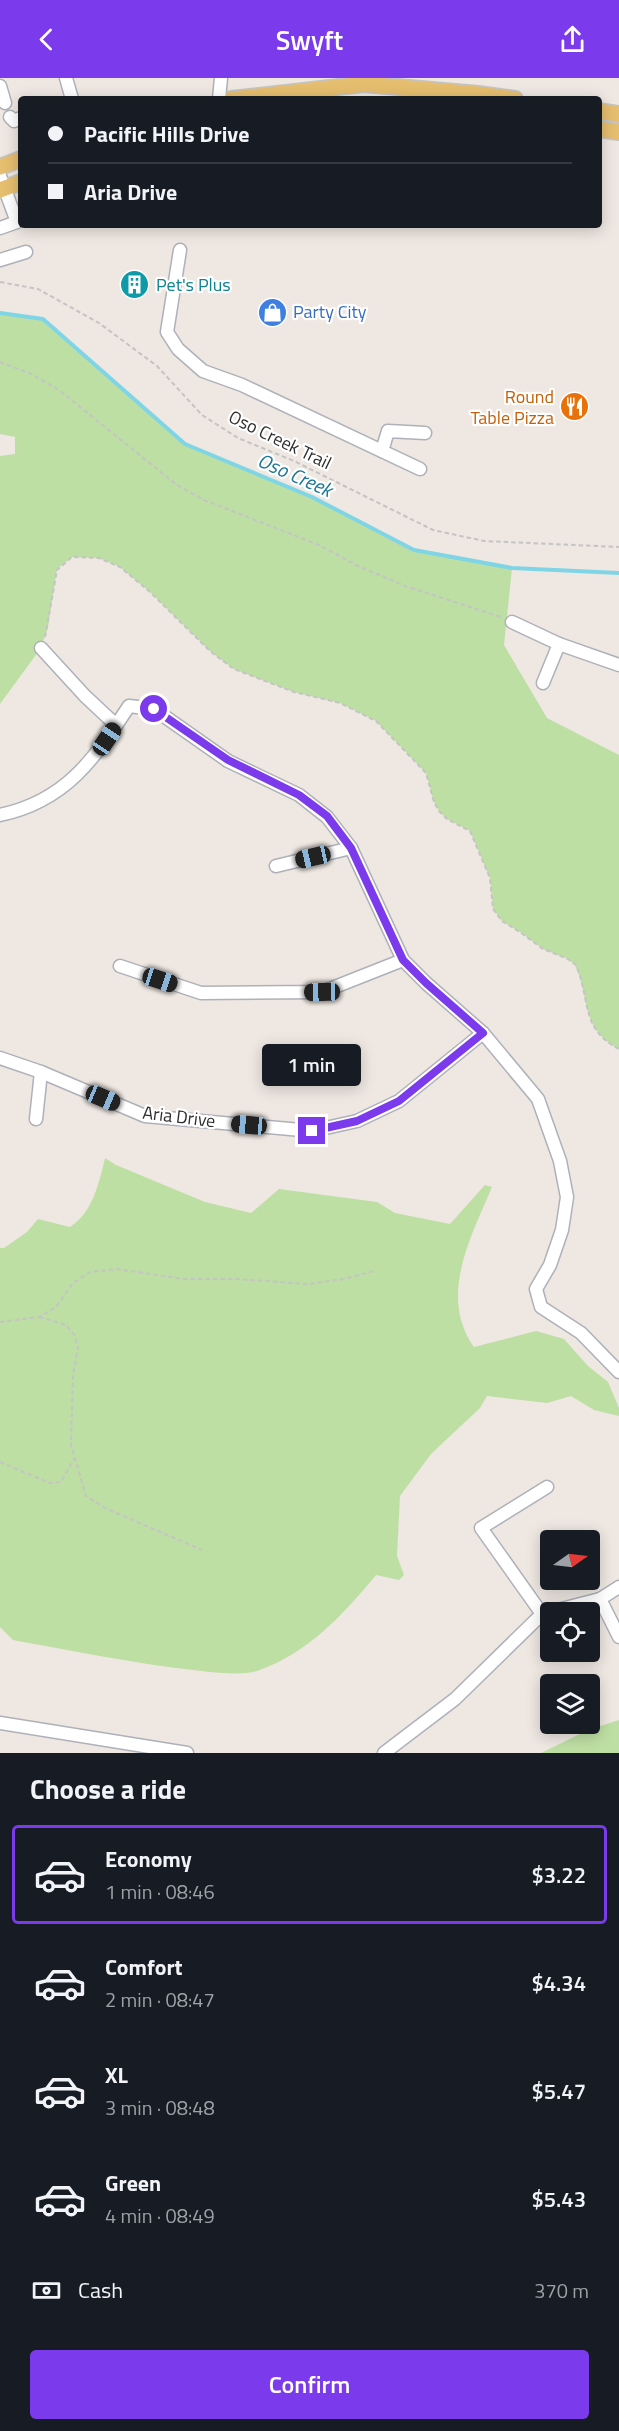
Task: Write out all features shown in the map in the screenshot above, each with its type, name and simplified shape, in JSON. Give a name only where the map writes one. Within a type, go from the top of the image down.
[{"type":"main road","points":[[258,96],[364,84],[496,96]]},
{"type":"main road","points":[[602,112],[619,114]]},
{"type":"main road","points":[[602,130],[619,132]]},
{"type":"main road","points":[[0,167],[18,160]]},
{"type":"main road","points":[[2,185],[18,182]]},
{"type":"street","points":[[66,78],[71,96]]},
{"type":"street","points":[[219,96],[220,78]]},
{"type":"street","points":[[0,86],[5,103]]},
{"type":"street","points":[[0,228],[17,222],[2,185]]},
{"type":"street","points":[[180,250],[167,332],[178,349],[202,371],[242,385],[420,469]]},
{"type":"street","points":[[0,260],[26,252]]},
{"type":"street","points":[[382,451],[388,431],[425,433]]},
{"type":"street","points":[[512,622],[559,644],[619,665]]},
{"type":"street","points":[[543,683],[559,644]]},
{"type":"street","points":[[41,648],[85,696],[116,725]]},
{"type":"street","points":[[0,815],[35,804],[58,792],[80,774],[129,706],[154,709],[228,760],[299,795],[327,816],[351,848],[403,960],[483,1033],[538,1099],[560,1161],[567,1197],[562,1230],[550,1265],[536,1289],[541,1307],[581,1333],[619,1372]]},
{"type":"street","points":[[276,866],[351,848]]},
{"type":"street","points":[[120,966],[201,993],[322,992],[403,960]]},
{"type":"street","name":"Aria Drive","points":[[0,1058],[41,1072],[145,1116],[312,1131],[357,1121],[399,1101],[483,1033]]},
{"type":"street","points":[[36,1119],[41,1072]]},
{"type":"street","points":[[540,1611],[481,1528],[547,1487]]},
{"type":"street","points":[[588,1602],[600,1599],[619,1587]]},
{"type":"street","points":[[600,1599],[619,1637]]},
{"type":"street","points":[[384,1753],[455,1699],[540,1616]]},
{"type":"street","points":[[0,1723],[187,1753]]},
{"type":"path","name":"Oso Creek Trail","points":[[0,282],[38,289],[99,323],[157,366],[202,415],[238,438],[294,461],[433,530],[484,541],[619,547]]},
{"type":"path","points":[[0,362],[29,373],[59,390],[168,479],[204,500],[319,545],[356,565],[405,586],[512,622]]},
{"type":"path","points":[[41,648],[48,627],[57,570],[72,557],[99,558],[120,567],[150,592],[211,652],[234,669],[294,692],[340,704],[376,721],[426,773],[434,802],[439,811],[447,819],[470,831],[490,878],[494,909],[502,921],[543,949],[568,959],[576,965],[594,1031],[607,1043],[619,1049]]},
{"type":"path","points":[[0,1322],[39,1317],[56,1307],[72,1282],[90,1272],[117,1269],[184,1279],[237,1279],[308,1284],[344,1279],[374,1271]]},
{"type":"path","points":[[39,1317],[66,1325],[75,1336],[78,1347],[73,1376],[71,1445],[86,1496],[95,1504],[202,1550]]},
{"type":"path","points":[[0,1462],[50,1484],[61,1482],[74,1459]]},
{"type":"green space","points":[[0,313],[43,319],[185,444],[312,497],[414,550],[512,568],[504,645],[547,718],[619,755],[619,1049],[607,1041],[592,1023],[575,965],[568,959],[543,949],[502,921],[493,909],[490,878],[470,831],[447,819],[439,811],[434,802],[426,773],[376,721],[340,703],[294,692],[234,669],[211,652],[150,592],[120,567],[99,558],[72,557],[57,569],[48,627],[41,648],[0,704],[0,456],[15,454],[15,437],[0,434]]},
{"type":"green space","points":[[105,1158],[116,1165],[205,1202],[251,1213],[279,1189],[377,1202],[395,1213],[450,1224],[485,1185],[492,1187],[468,1246],[458,1287],[459,1308],[464,1328],[474,1347],[536,1331],[564,1339],[588,1366],[608,1382],[619,1408],[619,1416],[594,1410],[571,1396],[547,1403],[487,1396],[480,1408],[431,1454],[400,1496],[397,1556],[404,1575],[399,1580],[376,1575],[323,1632],[292,1654],[257,1671],[208,1672],[13,1640],[0,1627],[0,1248],[4,1248],[27,1232],[38,1219],[70,1227],[78,1221],[94,1196]]},
{"type":"green space","points":[[619,1720],[619,1753],[541,1753],[580,1734],[600,1734],[600,1726]]},
{"type":"waterway","name":"Oso Creek","points":[[0,313],[43,319],[185,444],[312,497],[414,550],[512,568],[619,573]]},
{"type":"place","name":"Pet's Plus","points":[[135,285]]},
{"type":"place","name":"Party City","points":[[272,312]]},
{"type":"place","name":"Round Table Pizza","points":[[575,407]]},
{"type":"route","points":[[154,709],[228,760],[299,795],[327,816],[351,848],[403,960],[483,1033],[399,1101],[357,1121],[312,1131]]}]
